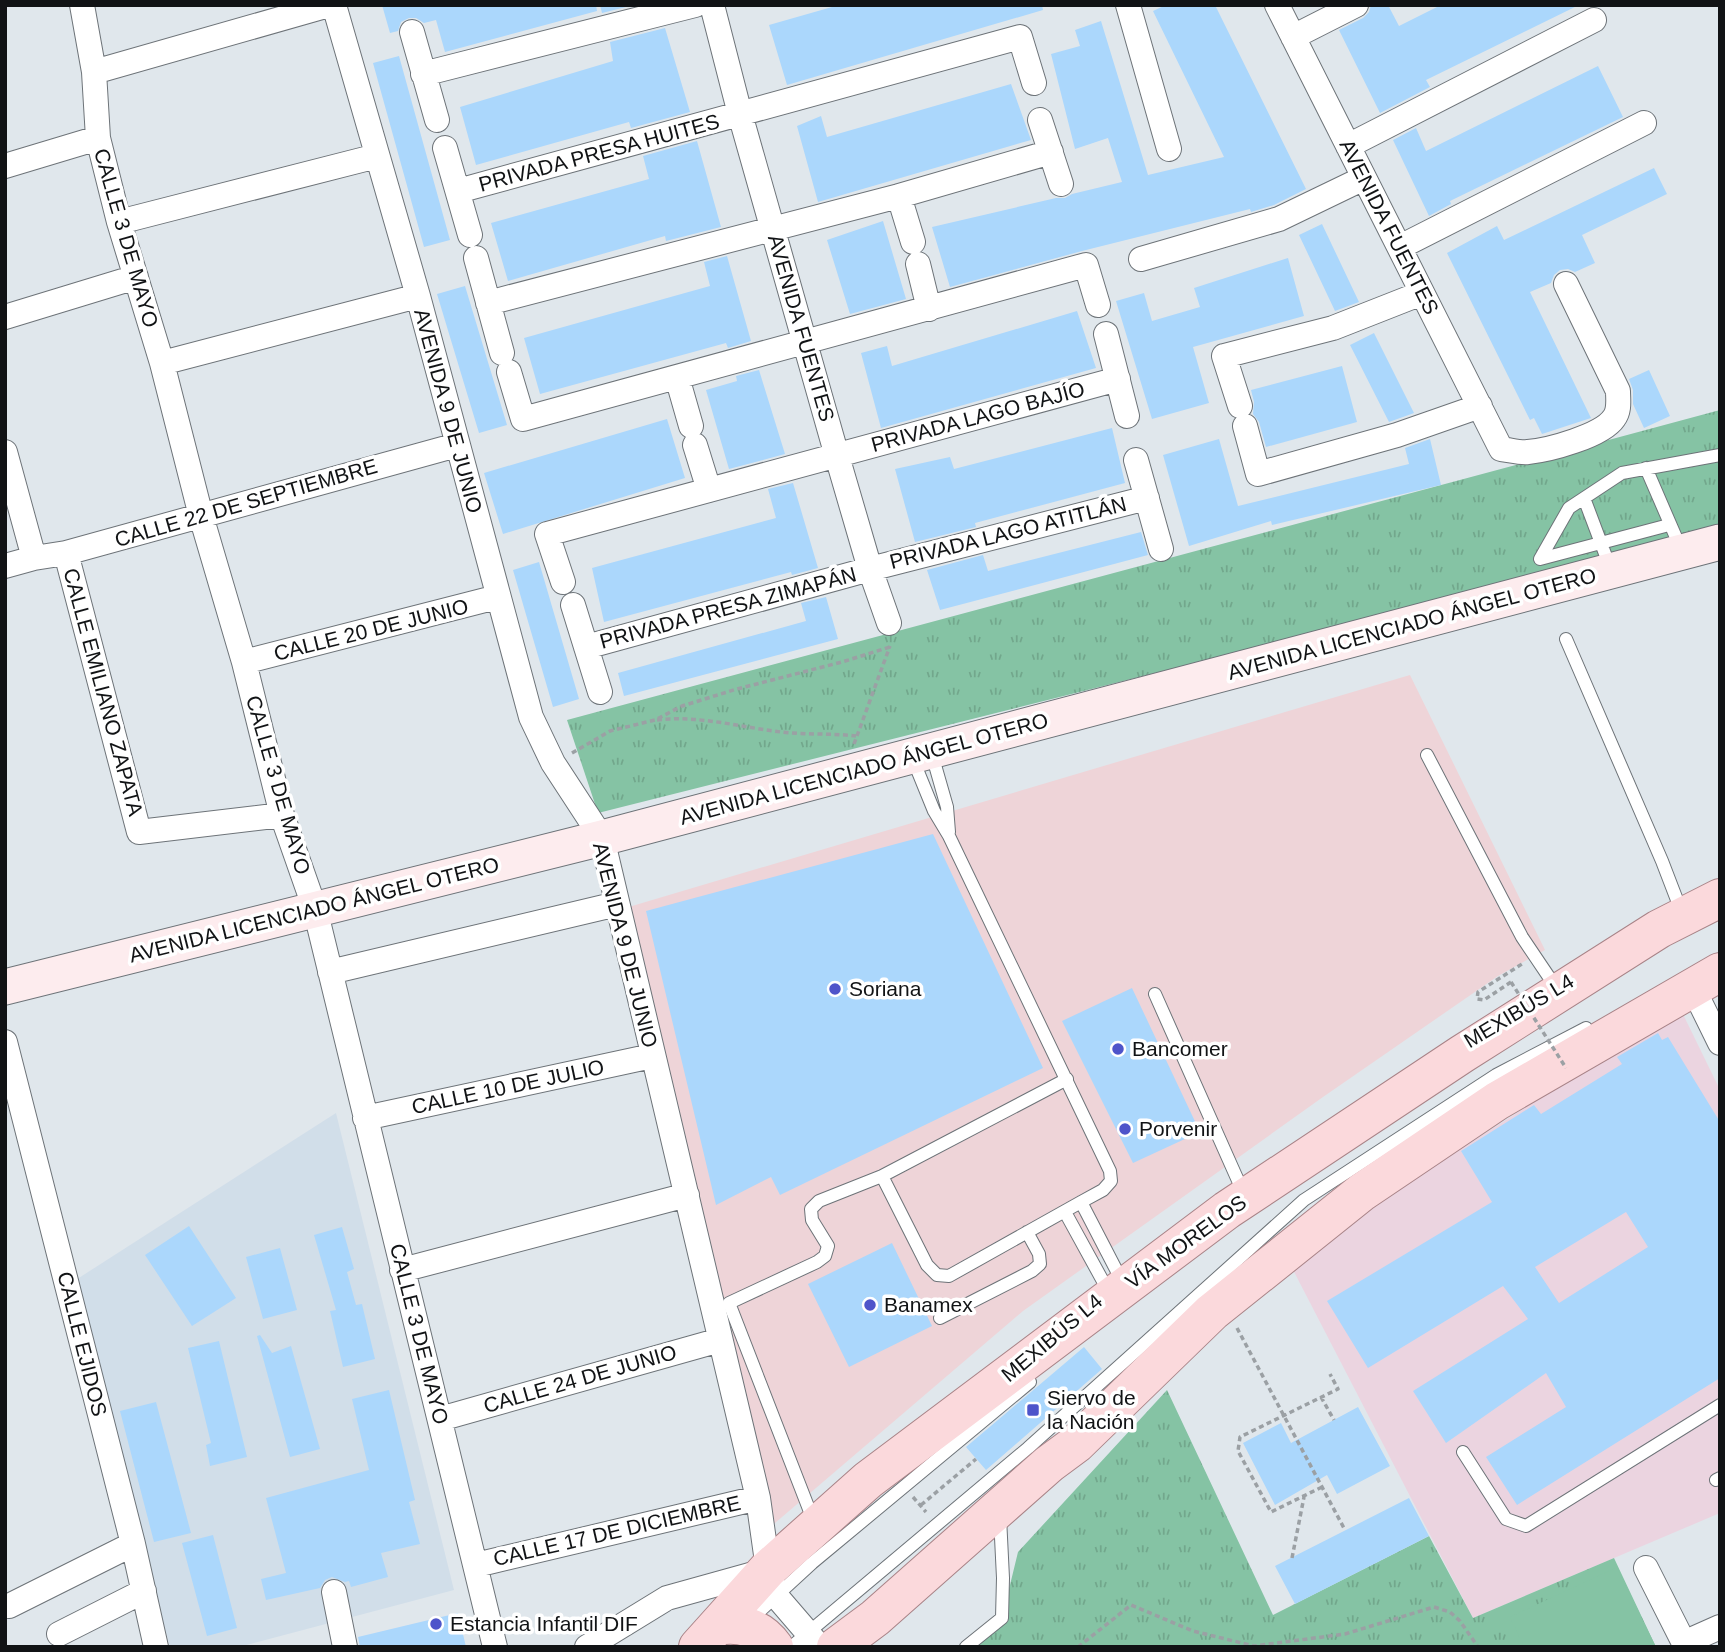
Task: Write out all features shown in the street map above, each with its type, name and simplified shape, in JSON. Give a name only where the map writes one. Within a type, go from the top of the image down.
[{"type":"main road","name":"AVENIDA LICENCIADO ÁNGEL OTERO","points":[[5,987],[602,838],[922,754],[1606,556],[1676,539],[1720,542]]},
{"type":"main road","name":"VÍA MORELOS","points":[[768,1640],[773,1583],[815,1525],[868,1480],[1114,1300],[1246,1197],[1462,1054],[1549,1007],[1659,929],[1720,898]]},
{"type":"main road","points":[[768,1640],[875,1618],[1049,1464],[1076,1444],[1223,1303],[1362,1192],[1497,1101],[1699,978]]},
{"type":"street","name":"CALLE 3 DE MAYO","points":[[82,5],[94,72],[98,138],[119,222],[162,363],[201,516],[244,662],[282,815],[315,909],[495,1647]]},
{"type":"street","points":[[94,72],[331,5]]},
{"type":"street","name":"AVENIDA 9 DE JUNIO","points":[[331,5],[418,296],[531,717],[553,763],[602,838],[758,1498],[773,1583]]},
{"type":"street","points":[[423,74],[695,5]]},
{"type":"street","name":"AVENIDA FUENTES","points":[[712,5],[772,229],[889,635]]},
{"type":"street","points":[[720,32],[733,5]]},
{"type":"street","points":[[1128,5],[1169,149]]},
{"type":"street","name":"AVENIDA FUENTES","points":[[1277,5],[1501,449],[1527,452],[1570,443],[1603,427],[1614,418],[1619,406],[1618,391],[1566,284]]},
{"type":"street","points":[[1293,37],[1356,5]]},
{"type":"street","points":[[1348,146],[1594,20]]},
{"type":"street","points":[[412,32],[437,120]]},
{"type":"street","name":"PRIVADA PRESA HUITES","points":[[458,191],[1020,37],[1034,83]]},
{"type":"street","points":[[1040,120],[1061,184]]},
{"type":"street","points":[[1400,247],[1644,123]]},
{"type":"street","points":[[5,166],[98,138]]},
{"type":"street","name":"PRIVADA PRESA HUITES","points":[[445,148],[523,419],[677,377]]},
{"type":"street","points":[[488,303],[899,196],[1051,152]]},
{"type":"street","points":[[119,222],[377,156]]},
{"type":"street","points":[[1141,259],[1279,219],[1364,178]]},
{"type":"street","points":[[899,196],[929,309]]},
{"type":"street","points":[[709,490],[677,377],[1086,265],[1098,305]]},
{"type":"street","points":[[5,317],[135,277]]},
{"type":"street","points":[[1422,293],[1333,328],[1224,356],[1258,474],[1397,435],[1480,406]]},
{"type":"street","points":[[162,363],[418,296]]},
{"type":"street","points":[[1106,334],[1128,416]]},
{"type":"street","name":"PRIVADA LAGO BAJÍO","points":[[563,582],[547,534],[1118,379]]},
{"type":"street","name":"CALLE 22 DE SEPTIEMBRE","points":[[5,566],[66,553],[457,444]]},
{"type":"street","points":[[5,452],[34,558]]},
{"type":"street","name":"PRIVADA LAGO ATITLÁN","points":[[1136,460],[1161,550]]},
{"type":"street","name":"PRIVADA LAGO ATITLÁN","points":[[870,569],[1147,498]]},
{"type":"street","name":"CALLE EMILIANO ZAPATA","points":[[66,553],[139,832],[282,815]]},
{"type":"street","name":"PRIVADA PRESA ZIMAPÁN","points":[[586,647],[870,569]]},
{"type":"street","name":"CALLE 20 DE JUNIO","points":[[244,662],[497,597]]},
{"type":"street","name":"PRIVADA PRESA ZIMAPÁN","points":[[573,605],[600,692]]},
{"type":"street","points":[[330,972],[617,904]]},
{"type":"street","points":[[1699,978],[1720,1043]]},
{"type":"street","name":"CALLE EJIDOS","points":[[5,1042],[133,1544],[156,1647]]},
{"type":"street","name":"CALLE 10 DE JULIO","points":[[365,1118],[652,1056]]},
{"type":"street","points":[[402,1270],[687,1195]]},
{"type":"street","name":"CALLE 24 DE JUNIO","points":[[440,1419],[720,1340]]},
{"type":"street","name":"CALLE 17 DE DICIEMBRE","points":[[477,1565],[758,1498]]},
{"type":"street","points":[[9,1606],[133,1544]]},
{"type":"street","points":[[1646,1568],[1685,1645],[1720,1627]]},
{"type":"street","points":[[587,1647],[667,1598],[773,1583],[768,1640]]},
{"type":"street","points":[[59,1634],[144,1591]]},
{"type":"street","points":[[334,1592],[345,1647]]},
{"type":"lane","points":[[1584,498],[1606,556],[1540,559],[1569,508],[1584,498],[1622,473],[1720,455]]},
{"type":"lane","points":[[1646,468],[1676,539]]},
{"type":"lane","points":[[1566,639],[1683,916]]},
{"type":"lane","points":[[882,1176],[927,1265],[937,1275],[948,1276],[1103,1190],[1111,1181],[1110,1171],[1067,1079],[949,836],[934,811],[922,754]]},
{"type":"lane","points":[[922,754],[947,807],[949,836]]},
{"type":"lane","points":[[1427,755],[1522,937],[1535,956],[1549,1007]]},
{"type":"lane","points":[[1699,978],[1720,958]]},
{"type":"lane","points":[[1155,993],[1246,1197]]},
{"type":"lane","name":"MEXIBÚS L4","points":[[1114,1300],[1549,1007]]},
{"type":"lane","name":"MEXIBÚS L4","points":[[768,1640],[936,1525],[1028,1448],[1304,1200],[1496,1075],[1602,1020]]},
{"type":"lane","points":[[815,1525],[729,1303],[825,1256],[828,1246],[812,1220],[811,1209],[819,1201],[882,1176],[1067,1079]]},
{"type":"lane","points":[[1081,1202],[1114,1300]]},
{"type":"lane","points":[[1065,1212],[1114,1300]]},
{"type":"lane","points":[[940,1318],[1040,1265],[1039,1254],[1027,1232]]},
{"type":"lane","name":"MEXIBÚS L4","points":[[773,1583],[812,1563],[1044,1370]]},
{"type":"lane","points":[[1462,1452],[1507,1519],[1526,1526],[1720,1405]]},
{"type":"lane","points":[[966,1647],[1002,1618],[1000,1507]]},
{"type":"path","points":[[655,720],[682,706],[737,688],[842,662],[889,635]]},
{"type":"path","points":[[845,774],[889,635]]},
{"type":"path","points":[[553,763],[610,731],[655,720],[682,717],[780,732],[856,736]]},
{"type":"path","points":[[1535,956],[1478,992],[1477,999],[1481,1001],[1511,982],[1566,1068]]},
{"type":"path","points":[[1223,1303],[1345,1530]]},
{"type":"path","points":[[1322,1487],[1271,1512],[1238,1451],[1240,1437],[1338,1388],[1330,1374]]},
{"type":"path","points":[[1321,1397],[1334,1420]]},
{"type":"path","points":[[921,1506],[976,1460]]},
{"type":"path","points":[[904,1486],[936,1525]]},
{"type":"path","points":[[1292,1558],[1304,1497]]},
{"type":"path","points":[[1079,1647],[1131,1605],[1193,1631],[1254,1646],[1345,1634],[1434,1607],[1450,1612],[1460,1620],[1478,1647]]},
{"type":"shaded area","points":[[1410,675],[1545,950],[1498,976],[1323,1097],[1023,1311],[768,1529],[622,909]]},
{"type":"shaded area","points":[[1680,1008],[1720,1090],[1720,1513],[1473,1618],[1290,1264],[1313,1244]]},
{"type":"shaded area","points":[[336,1113],[454,1590],[239,1647],[170,1647],[71,1283]]},
{"type":"green space","points":[[1720,410],[1720,531],[598,813],[567,720]]},
{"type":"green space","points":[[1167,1390],[1273,1615],[1429,1536],[1473,1618],[1614,1558],[1656,1647],[966,1647],[1002,1618],[1018,1552]]},
{"type":"green space","points":[[1617,1567],[1656,1647],[1524,1647],[1510,1617]]},
{"type":"building","points":[[382,5],[596,5],[597,11],[445,52],[436,20],[424,23],[416,18],[409,18],[401,22],[398,31],[390,33]]},
{"type":"building","points":[[600,5],[634,5],[602,13]]},
{"type":"building","points":[[839,5],[1042,5],[1043,10],[787,85],[769,25]]},
{"type":"building","points":[[1166,5],[1215,5],[1306,189],[1274,205],[1251,212],[1250,209],[950,287],[932,227],[1065,198],[1122,182],[1108,138],[1075,149],[1051,54],[1080,46],[1075,30],[1101,21],[1148,175],[1224,157],[1153,11]]},
{"type":"building","points":[[1371,5],[1388,5],[1399,26],[1441,5],[1579,5],[1426,80],[1430,87],[1380,113],[1339,30],[1363,18]]},
{"type":"building","points":[[665,28],[690,112],[631,128],[629,122],[476,165],[460,107],[613,61],[610,42]]},
{"type":"building","points":[[399,56],[450,240],[424,247],[373,63]]},
{"type":"building","points":[[1598,66],[1623,117],[1450,201],[1451,204],[1429,216],[1393,140],[1416,128],[1426,151]]},
{"type":"building","points":[[1011,84],[1031,140],[818,202],[797,126],[821,116],[827,137]]},
{"type":"building","points":[[697,141],[721,227],[666,241],[665,236],[508,281],[491,223],[649,179],[643,156]]},
{"type":"building","points":[[1654,168],[1667,194],[1582,235],[1595,263],[1575,272],[1560,270],[1551,283],[1530,292],[1591,418],[1542,434],[1534,418],[1530,420],[1447,253],[1497,226],[1504,240]]},
{"type":"building","points":[[883,221],[906,299],[850,314],[827,240]]},
{"type":"building","points":[[1322,224],[1359,302],[1335,311],[1299,235]]},
{"type":"building","points":[[727,256],[751,341],[728,348],[726,343],[540,394],[524,338],[710,286],[704,262]]},
{"type":"building","points":[[1288,258],[1304,316],[1193,347],[1209,403],[1152,419],[1116,301],[1144,293],[1152,321],[1200,307],[1194,288]]},
{"type":"building","points":[[465,286],[507,425],[479,433],[437,294]]},
{"type":"building","points":[[1077,311],[1096,368],[881,428],[861,353],[887,346],[892,366]]},
{"type":"building","points":[[1374,333],[1414,413],[1389,422],[1350,345]]},
{"type":"building","points":[[1342,366],[1357,422],[1266,447],[1259,422],[1253,414],[1251,390]]},
{"type":"building","points":[[759,370],[785,454],[729,469],[706,390],[737,381],[736,376]]},
{"type":"building","points":[[1649,370],[1670,416],[1644,428],[1633,404],[1633,390],[1629,379]]},
{"type":"building","points":[[667,419],[685,478],[503,534],[484,473]]},
{"type":"building","points":[[1112,428],[1125,483],[915,542],[895,469],[950,457],[954,469]]},
{"type":"building","points":[[1219,439],[1238,506],[1409,464],[1405,448],[1430,439],[1441,485],[1272,525],[1271,521],[1189,546],[1163,455]]},
{"type":"building","points":[[793,483],[818,568],[792,575],[791,572],[604,622],[592,568],[776,518],[768,489]]},
{"type":"building","points":[[1141,532],[1148,555],[940,610],[927,570],[983,555],[988,571]]},
{"type":"building","points":[[539,562],[579,699],[553,707],[513,570]]},
{"type":"building","points":[[826,597],[838,639],[624,696],[618,673],[806,621],[801,603]]},
{"type":"building","name":"Soriana","points":[[933,834],[1043,1068],[780,1195],[771,1177],[716,1205],[646,911]]},
{"type":"building","name":"Bancomer","points":[[1132,988],[1200,1132],[1133,1163],[1062,1021]]},
{"type":"building","points":[[1658,1033],[1662,1040],[1668,1037],[1720,1122],[1720,1378],[1517,1505],[1486,1457],[1566,1407],[1546,1373],[1446,1443],[1413,1391],[1528,1319],[1503,1286],[1368,1368],[1327,1301],[1492,1202],[1461,1151],[1534,1105],[1541,1114],[1622,1064],[1617,1057]],"holes":[[[1626,1212],[1648,1247],[1559,1303],[1535,1267]]]},
{"type":"building","points":[[189,1226],[236,1298],[192,1326],[145,1255]]},
{"type":"building","points":[[342,1227],[354,1269],[347,1272],[356,1305],[362,1304],[375,1359],[343,1367],[330,1311],[336,1310],[314,1235]]},
{"type":"building","name":"Banamex","points":[[892,1243],[932,1326],[849,1367],[808,1284]]},
{"type":"building","points":[[280,1248],[297,1310],[263,1319],[246,1257]]},
{"type":"building","points":[[260,1335],[272,1353],[291,1346],[320,1449],[290,1457],[257,1336]]},
{"type":"building","points":[[219,1341],[247,1457],[210,1466],[206,1445],[211,1443],[188,1348]]},
{"type":"building","points":[[1084,1347],[1102,1369],[986,1470],[966,1447]]},
{"type":"building","points":[[389,1390],[415,1500],[409,1502],[420,1544],[381,1553],[388,1577],[351,1587],[349,1581],[332,1577],[325,1580],[320,1588],[266,1600],[261,1579],[286,1573],[266,1498],[369,1470],[352,1399]]},
{"type":"building","points":[[156,1402],[191,1533],[154,1542],[120,1411]]},
{"type":"building","points":[[1358,1407],[1390,1466],[1337,1494],[1327,1475],[1275,1505],[1243,1443],[1281,1423],[1291,1443]]},
{"type":"building","points":[[1409,1498],[1429,1536],[1295,1604],[1275,1566]]},
{"type":"building","points":[[213,1535],[237,1628],[207,1636],[182,1543]]},
{"type":"building","name":"Estancia Infantil DIF","points":[[458,1613],[466,1647],[360,1647],[358,1637]]},
{"type":"place","name":"Soriana","points":[[835,989]]},
{"type":"place","name":"Bancomer","points":[[1118,1049]]},
{"type":"place","name":"Porvenir","points":[[1125,1129]]},
{"type":"place","name":"Banamex","points":[[870,1305]]},
{"type":"place","name":"Siervo de la Nación","points":[[1033,1410]]},
{"type":"place","name":"Estancia Infantil DIF","points":[[436,1624]]}]
